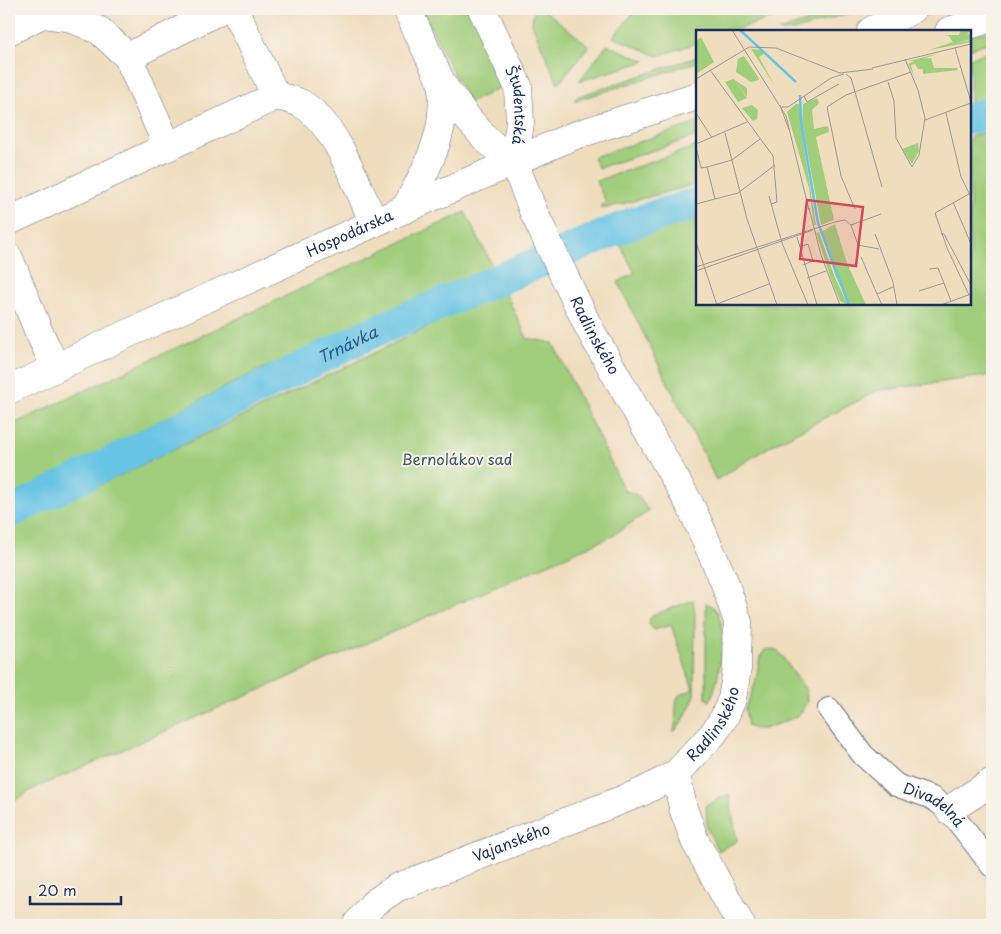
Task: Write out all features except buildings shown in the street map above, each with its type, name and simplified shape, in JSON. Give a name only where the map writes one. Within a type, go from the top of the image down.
[{"type":"street","points":[[128,57],[222,9]]},
{"type":"street","points":[[234,9],[276,96]]},
{"type":"street","name":"Študentská","points":[[407,9],[443,86],[468,119],[488,141],[514,162]]},
{"type":"street","name":"Študentská","points":[[482,9],[518,86],[520,123],[514,162]]},
{"type":"street","points":[[873,30],[913,9]]},
{"type":"street","points":[[9,31],[42,14],[71,18],[100,31],[128,57],[168,147]]},
{"type":"street","points":[[952,30],[992,18]]},
{"type":"street","name":"Študentská","points":[[405,209],[424,172],[439,133],[443,86]]},
{"type":"street","points":[[9,221],[276,96],[302,104],[327,127],[338,146],[374,223]]},
{"type":"street","name":"Hospodárska","points":[[9,390],[405,209],[573,136],[696,96]]},
{"type":"street","name":"Radlinského","points":[[514,162],[568,285],[612,369],[690,506],[724,581],[738,622],[737,669],[732,699],[724,718],[713,734],[676,774],[683,808],[695,841],[741,925]]},
{"type":"street","points":[[9,258],[38,330],[56,368]]},
{"type":"street","name":"Divadelná","points":[[829,709],[863,755],[896,785],[932,798],[949,810],[992,866]]},
{"type":"street","name":"Vajanského","points":[[356,925],[373,904],[396,888],[626,799],[676,774]]},
{"type":"street","points":[[949,810],[992,782]]},
{"type":"green space","points":[[422,9],[472,9],[508,83],[470,103]]},
{"type":"green space","points":[[537,9],[543,9],[589,46],[558,84],[532,24],[533,15]]},
{"type":"green space","points":[[637,9],[800,9],[735,30],[696,30],[696,43],[658,56],[613,37]]},
{"type":"green space","points":[[847,9],[862,9],[796,30],[781,30]]},
{"type":"green space","points":[[992,31],[992,41],[971,49],[971,35]]},
{"type":"green space","points":[[607,45],[646,61],[579,81]]},
{"type":"green space","points":[[992,51],[992,98],[971,104],[971,58]]},
{"type":"green space","points":[[696,57],[696,62],[575,101],[579,96]]},
{"type":"green space","points":[[696,123],[696,136],[598,168],[593,157]]},
{"type":"green space","points":[[992,130],[992,375],[877,391],[774,444],[716,480],[618,282],[635,273],[618,241],[696,218],[696,305],[971,305],[971,137]]},
{"type":"green space","points":[[696,146],[696,184],[603,209],[601,205],[606,202],[596,181]]},
{"type":"green space","points":[[465,212],[494,269],[255,372],[9,498],[9,426]]},
{"type":"green space","name":"Bernolákov sad","points":[[504,290],[527,338],[553,343],[624,490],[637,495],[649,511],[610,537],[33,789],[9,804],[9,529]]},
{"type":"green space","points":[[693,600],[695,614],[694,698],[683,721],[674,732],[678,696],[693,689],[671,625],[654,630],[649,625],[650,618],[653,615]]},
{"type":"green space","points":[[706,603],[718,613],[722,632],[719,670],[710,701],[706,699]]},
{"type":"green space","points":[[772,649],[779,652],[806,690],[807,701],[802,711],[796,717],[764,729],[755,729],[748,726],[745,709],[755,684],[760,657],[765,650]]},
{"type":"green space","points":[[729,794],[737,841],[718,851],[707,828],[706,805]]},
{"type":"waterway","name":"Trnávka","points":[[971,119],[992,112]]},
{"type":"waterway","name":"Trnávka","points":[[9,513],[369,334],[633,223],[696,203]]}]
